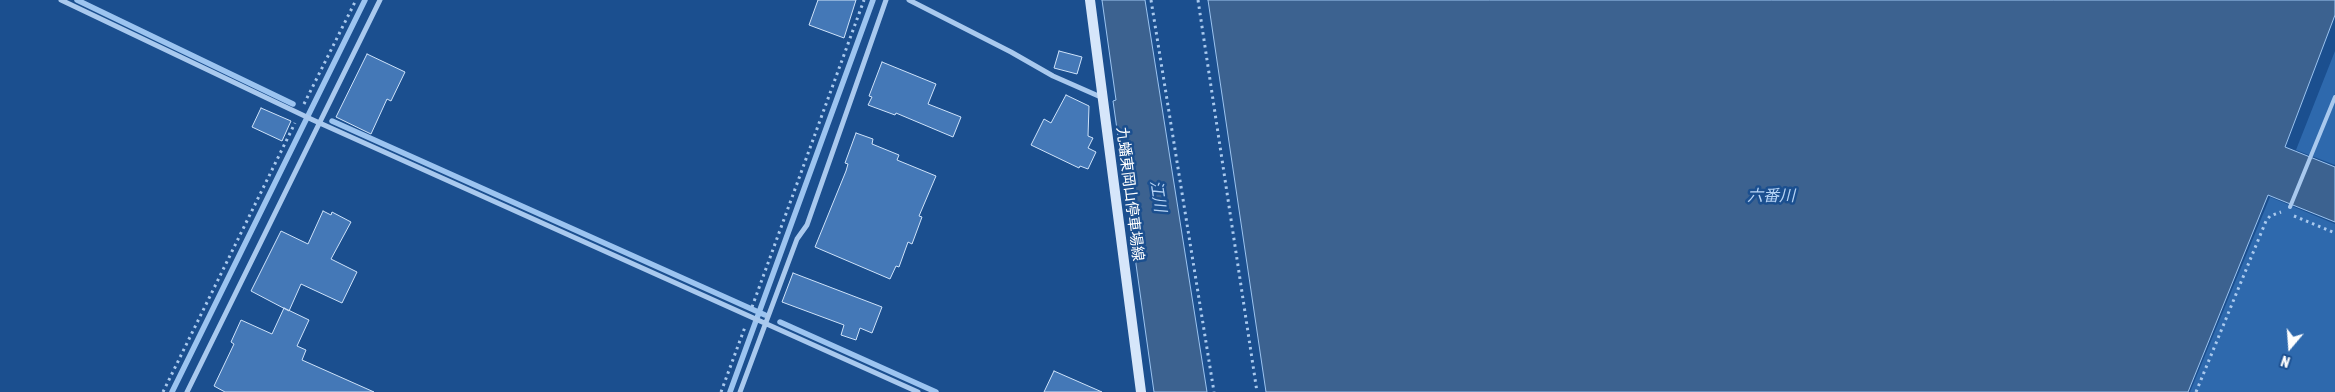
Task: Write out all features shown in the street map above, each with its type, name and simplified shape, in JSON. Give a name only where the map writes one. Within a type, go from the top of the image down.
[{"type":"main road","name":"九蟠東岡山停車場線","points":[[1090,0],[1140,392]]},
{"type":"street","points":[[61,0],[318,123],[918,392]]},
{"type":"street","points":[[188,392],[318,123],[380,0]]},
{"type":"street","points":[[740,392],[764,323],[797,239],[807,225],[886,0]]},
{"type":"street","points":[[910,0],[1053,76],[1103,98]]},
{"type":"lane","points":[[2290,207],[2335,97]]},
{"type":"path","points":[[163,392],[356,0]]},
{"type":"path","points":[[752,307],[864,0]]},
{"type":"path","points":[[1151,0],[1214,392]]},
{"type":"path","points":[[1198,0],[1257,392]]},
{"type":"path","points":[[2196,392],[2263,228],[2270,216],[2278,212],[2287,213],[2335,233]]},
{"type":"path","points":[[721,392],[750,318]]},
{"type":"shaded area","points":[[2335,51],[2335,165],[2296,150]]},
{"type":"shaded area","points":[[2270,197],[2335,224],[2335,392],[2190,392]]},
{"type":"water","name":"江川","points":[[1102,0],[1145,0],[1207,392],[1154,392],[1113,101],[1116,100]]},
{"type":"water","name":"六番川","points":[[1208,0],[2335,0],[2335,15],[2285,147],[2335,167],[2335,222],[2268,195],[2188,392],[1266,392]]},
{"type":"building","points":[[818,0],[856,0],[844,38],[809,25]]},
{"type":"building","points":[[1059,51],[1082,57],[1077,74],[1054,68]]},
{"type":"building","points":[[367,54],[405,72],[391,101],[387,99],[371,134],[336,117]]},
{"type":"building","points":[[882,62],[936,84],[928,104],[961,117],[953,137],[896,113],[895,115],[868,105],[872,97],[869,96]]},
{"type":"building","points":[[1066,95],[1089,106],[1088,136],[1093,138],[1088,148],[1096,152],[1088,169],[1080,166],[1079,168],[1031,145],[1044,119],[1051,123]]},
{"type":"building","points":[[261,108],[291,121],[282,141],[252,127]]},
{"type":"building","points":[[856,133],[873,139],[872,144],[899,155],[897,160],[936,176],[919,216],[922,217],[912,244],[908,242],[899,267],[896,266],[890,279],[815,247],[846,171],[848,164],[845,163]]},
{"type":"building","points":[[323,211],[331,215],[332,212],[351,222],[331,259],[357,272],[342,303],[301,284],[289,311],[251,291],[281,231],[308,244]]},
{"type":"building","points":[[793,273],[882,307],[872,333],[860,328],[856,340],[841,335],[844,325],[782,302]]},
{"type":"building","points":[[284,308],[309,320],[297,346],[306,350],[302,360],[374,392],[225,392],[214,386],[234,344],[231,342],[241,320],[272,334]]},
{"type":"building","points":[[1054,371],[1102,392],[1044,392]]},
{"type":"waterway","points":[[77,0],[293,104]]},
{"type":"waterway","points":[[172,392],[365,0]]},
{"type":"waterway","points":[[730,392],[873,0]]},
{"type":"waterway","points":[[332,121],[765,315]]},
{"type":"waterway","points":[[780,322],[936,392]]}]
